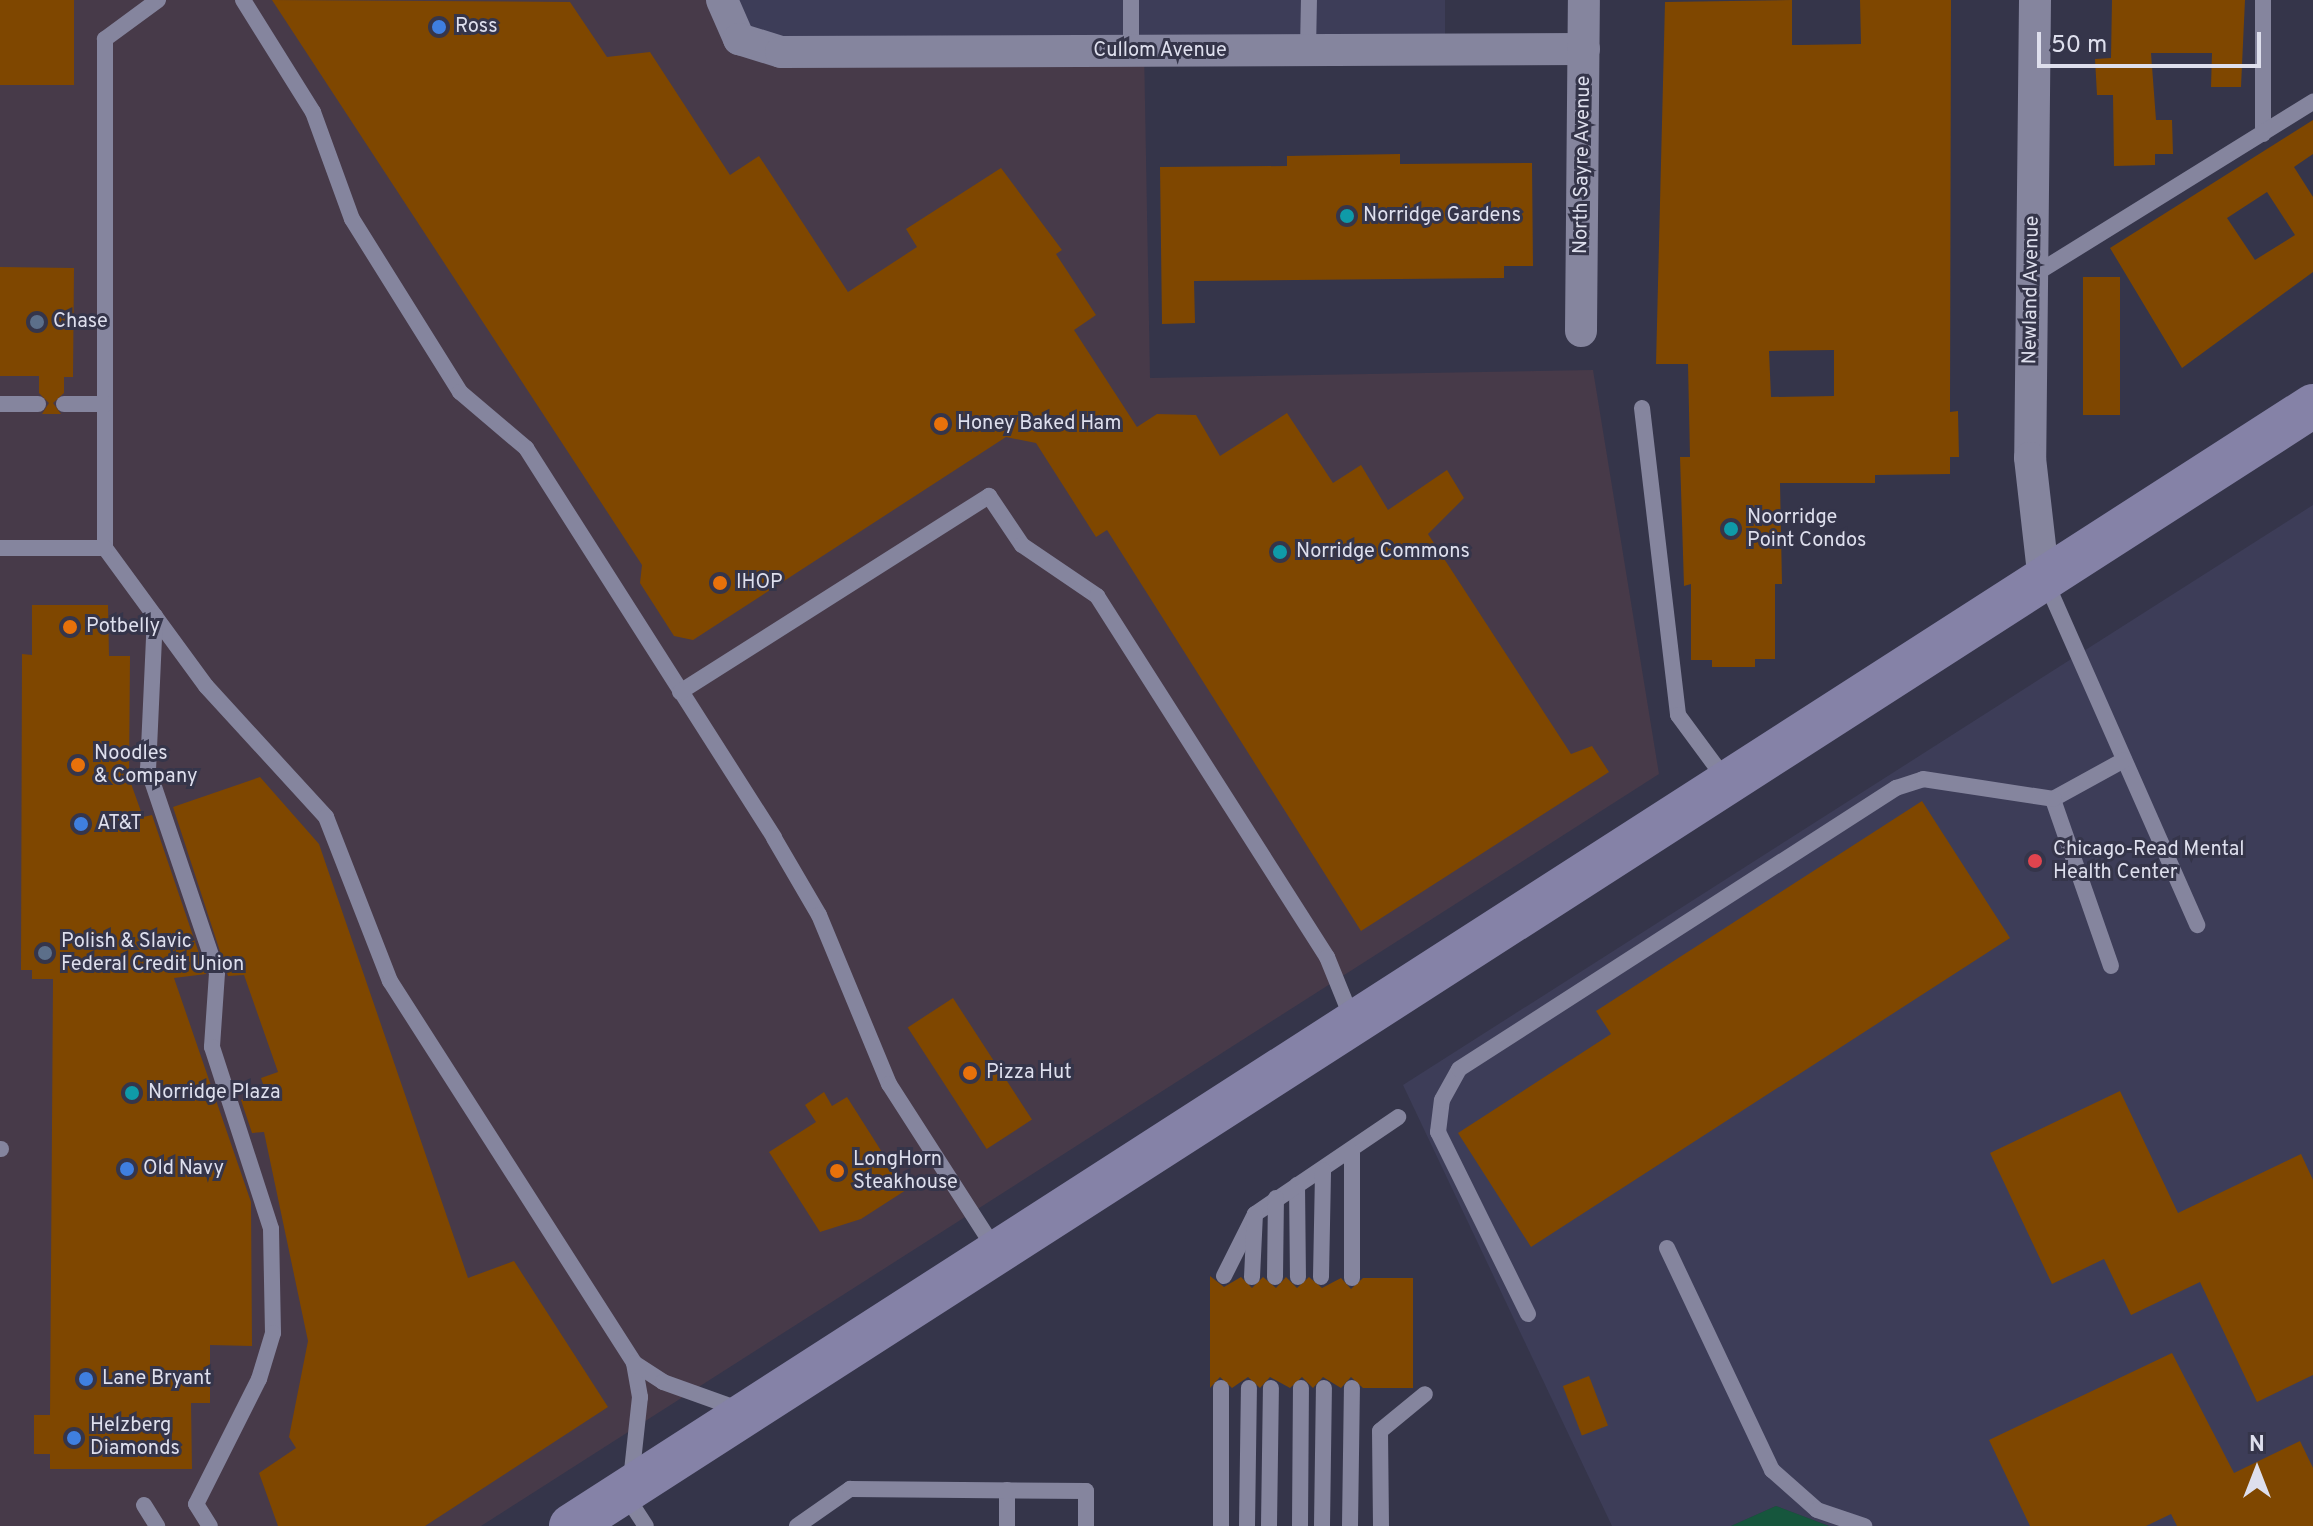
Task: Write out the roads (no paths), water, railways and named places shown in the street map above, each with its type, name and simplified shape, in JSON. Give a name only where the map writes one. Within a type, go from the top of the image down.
[{"type":"main road","points":[[571,1526],[633,1503],[751,1413],[2313,406]]},
{"type":"street","name":"Cullom Avenue","points":[[722,0],[739,39],[781,52],[1584,49]]},
{"type":"street","name":"North Sayre Avenue","points":[[1581,331],[1584,0]]},
{"type":"street","name":"Newland Avenue","points":[[2035,0],[2030,458],[2044,580]]},
{"type":"lane","points":[[158,0],[105,39],[105,548],[206,686],[326,817],[390,981],[634,1363],[640,1397],[633,1503]]},
{"type":"lane","points":[[243,0],[313,112],[352,219],[388,278],[460,392],[526,448],[819,915],[904,1112],[999,1255]]},
{"type":"lane","points":[[1131,0],[1131,51]]},
{"type":"lane","points":[[1308,50],[1309,0]]},
{"type":"lane","points":[[2263,0],[2263,134]]},
{"type":"lane","points":[[2032,276],[2313,102]]},
{"type":"lane","points":[[0,404],[38,404]]},
{"type":"lane","points":[[64,404],[105,404]]},
{"type":"lane","points":[[1642,408],[1678,715],[1729,784]]},
{"type":"lane","points":[[680,692],[989,496],[1022,545],[1097,596],[1327,957],[1355,1026]]},
{"type":"lane","points":[[0,548],[105,548]]},
{"type":"lane","points":[[2044,580],[2197,925]]},
{"type":"lane","points":[[155,616],[148,769],[217,973],[212,1047],[271,1229],[273,1333],[259,1379],[196,1504],[210,1526]]},
{"type":"lane","points":[[1528,1314],[1438,1132],[1442,1100],[1459,1069],[1896,788],[1923,779],[2053,799],[2124,760]]},
{"type":"lane","points":[[2053,799],[2111,966]]},
{"type":"lane","points":[[1224,1276],[1255,1214],[1352,1153],[1398,1117]]},
{"type":"lane","points":[[1352,1153],[1352,1278]]},
{"type":"lane","points":[[1321,1277],[1323,1170]]},
{"type":"lane","points":[[1297,1185],[1298,1277]]},
{"type":"lane","points":[[1275,1277],[1276,1198]]},
{"type":"lane","points":[[1252,1277],[1255,1214]]},
{"type":"lane","points":[[1667,1248],[1772,1470],[1817,1510],[1864,1526]]},
{"type":"lane","points":[[634,1363],[695,1396],[751,1413]]},
{"type":"lane","points":[[1221,1388],[1221,1526]]},
{"type":"lane","points":[[1247,1526],[1249,1388]]},
{"type":"lane","points":[[1269,1526],[1271,1388]]},
{"type":"lane","points":[[1300,1526],[1301,1388]]},
{"type":"lane","points":[[1322,1526],[1324,1388]]},
{"type":"lane","points":[[1350,1526],[1352,1388]]},
{"type":"lane","points":[[1381,1526],[1380,1431],[1425,1394]]},
{"type":"lane","points":[[797,1526],[850,1489],[1086,1491],[1086,1526]]},
{"type":"lane","points":[[1007,1490],[1007,1526]]},
{"type":"lane","points":[[144,1505],[157,1526]]},
{"type":"place","name":"Ross","points":[[439,27]]},
{"type":"place","name":"Norridge Gardens","points":[[1347,216]]},
{"type":"place","name":"Chase","points":[[37,322]]},
{"type":"place","name":"Honey Baked Ham","points":[[941,424]]},
{"type":"place","name":"Noorridge Point Condos","points":[[1731,529]]},
{"type":"place","name":"Norridge Commons","points":[[1280,552]]},
{"type":"place","name":"IHOP","points":[[720,583]]},
{"type":"place","name":"Potbelly","points":[[70,627]]},
{"type":"place","name":"Noodles & Company","points":[[78,765]]},
{"type":"place","name":"AT&T","points":[[81,824]]},
{"type":"place","name":"Chicago-Read Mental Health Center","points":[[2035,861]]},
{"type":"place","name":"Polish & Slavic Federal Credit Union","points":[[45,953]]},
{"type":"place","name":"Pizza Hut","points":[[970,1073]]},
{"type":"place","name":"Norridge Plaza","points":[[132,1093]]},
{"type":"place","name":"Old Navy","points":[[127,1169]]},
{"type":"place","name":"LongHorn Steakhouse","points":[[837,1171]]},
{"type":"place","name":"Lane Bryant","points":[[86,1379]]},
{"type":"place","name":"Helzberg Diamonds","points":[[74,1438]]}]
